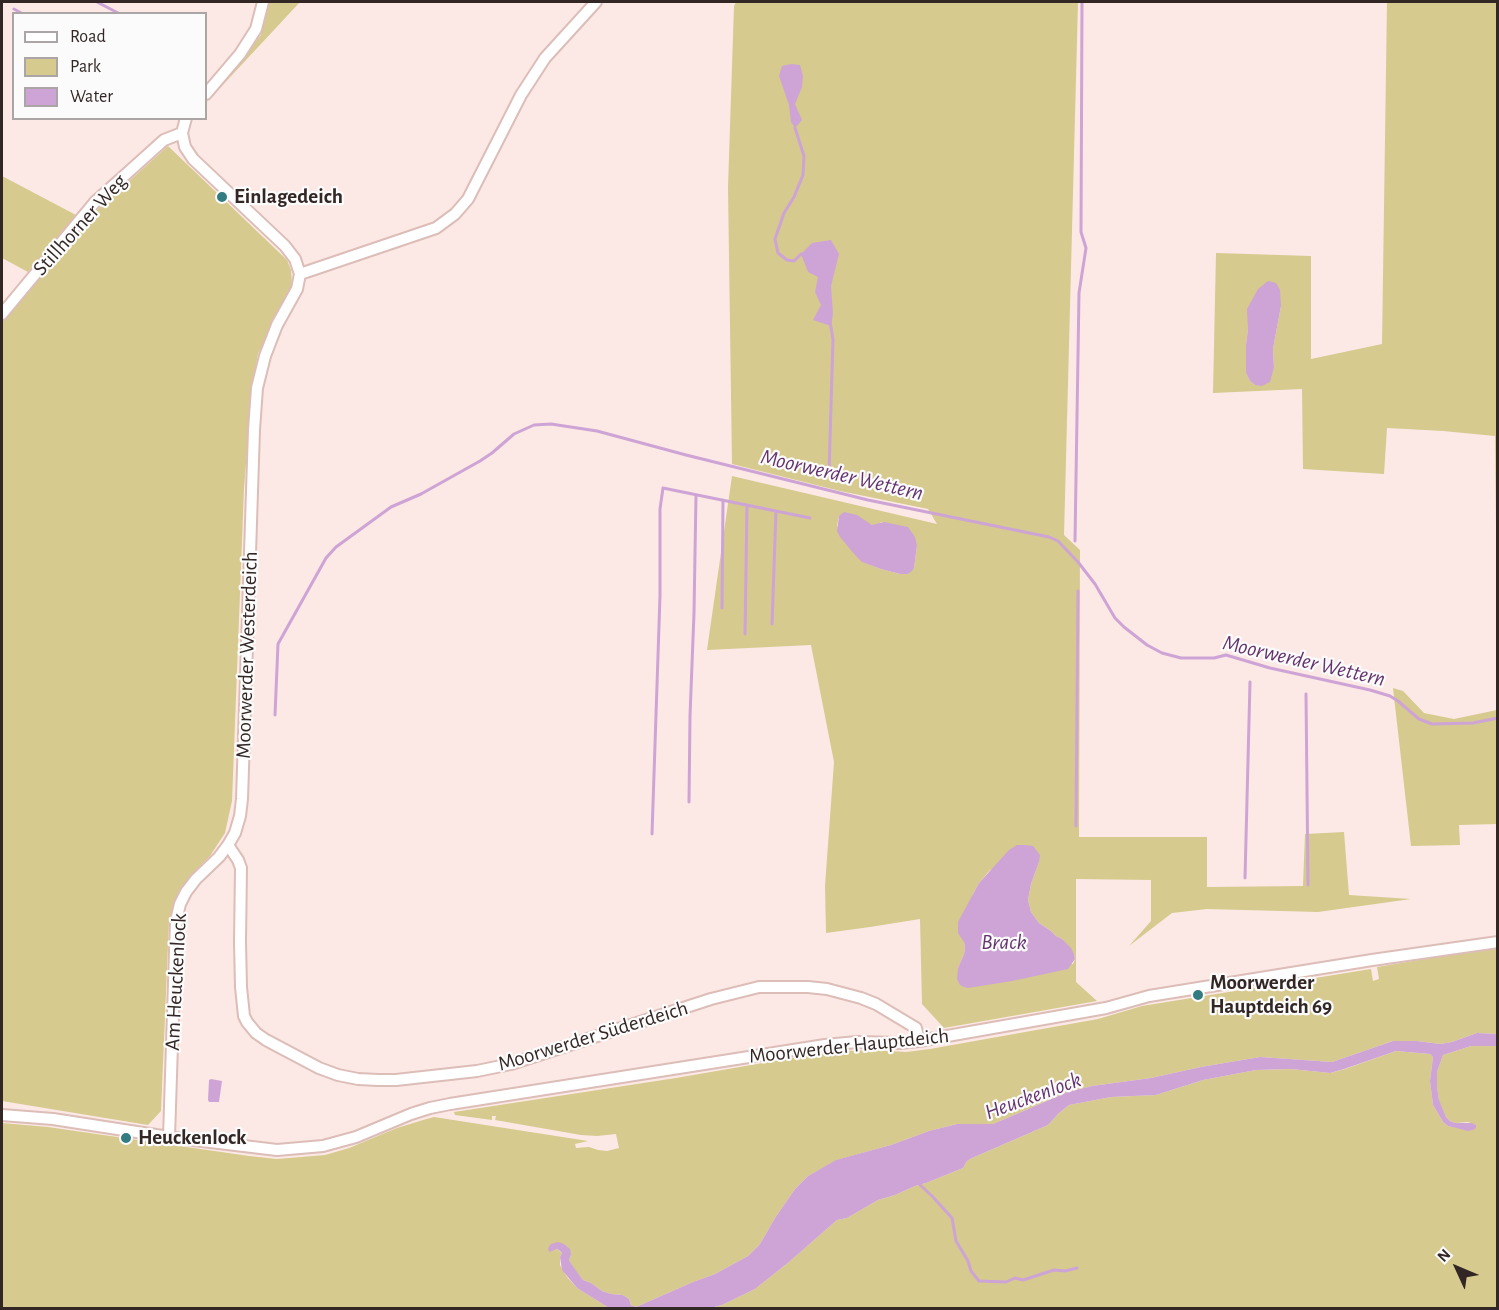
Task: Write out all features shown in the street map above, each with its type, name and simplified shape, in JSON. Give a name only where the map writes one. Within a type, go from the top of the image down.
[{"type":"street","points":[[207,93],[240,54],[256,29],[262,2]]},
{"type":"street","points":[[185,120],[182,133],[185,147],[194,159],[285,246],[295,259],[300,274],[436,228],[455,214],[468,199],[521,95],[545,58],[596,2]]},
{"type":"street","name":"Stillhorner Weg","points":[[2,314],[95,202],[164,140],[182,133]]},
{"type":"street","name":"Moorwerder Westerdeich","points":[[228,845],[235,833],[242,799],[257,388],[265,356],[277,325],[297,289],[300,274]]},
{"type":"street","name":"Moorwerder Süderdeich","points":[[228,845],[241,868],[240,953],[244,1016],[250,1027],[266,1040],[319,1068],[339,1075],[358,1079],[396,1080],[477,1071],[511,1064],[719,997],[759,987],[827,989],[861,998],[876,1004],[916,1028],[919,1041]]},
{"type":"street","name":"Am Heuckenlock","points":[[169,1137],[176,921],[186,892],[195,879],[219,857],[228,845]]},
{"type":"street","name":"Moorwerder Hauptdeich","points":[[2,1115],[53,1119],[169,1137],[277,1150],[323,1146],[356,1137],[411,1114],[450,1104],[825,1045],[919,1041],[1106,1008],[1149,996],[1497,942]]},
{"type":"green space","points":[[267,2],[300,2],[207,102],[207,102],[261,35]]},
{"type":"green space","points":[[736,2],[1078,2],[1064,535],[1080,550],[1079,837],[1207,837],[1207,887],[1303,886],[1305,834],[1344,832],[1349,895],[1411,899],[1318,912],[1207,909],[1172,913],[1129,946],[1151,921],[1151,880],[1076,879],[1076,982],[1097,1001],[944,1028],[922,1004],[920,919],[826,933],[825,886],[834,762],[811,645],[707,650],[732,476],[937,524],[928,509],[840,491],[732,464],[728,187],[734,6]],"holes":[[[839,516],[872,525],[882,522],[917,546],[914,568],[908,574],[900,574],[863,562],[837,526]],[[1039,862],[1028,900],[1031,912],[1039,923],[1062,939],[1074,954],[1073,964],[958,968],[964,954],[973,894],[979,883],[990,870]]]},
{"type":"green space","points":[[1387,2],[1497,2],[1497,621],[1495,436],[1387,428],[1384,474],[1303,469],[1302,389],[1213,393],[1216,253],[1311,256],[1311,359],[1382,344]],"holes":[[[1281,306],[1273,349],[1274,367],[1255,385],[1246,373],[1248,329]]]},
{"type":"green space","points":[[168,146],[287,260],[291,270],[292,284],[258,354],[252,387],[244,489],[232,801],[225,833],[210,856],[190,876],[175,900],[169,921],[161,1111],[148,1125],[2,1101],[2,321],[86,220]]},
{"type":"green space","points":[[2,176],[76,215],[28,272],[2,258]]},
{"type":"green space","points":[[1393,688],[1403,691],[1424,713],[1454,719],[1497,710],[1497,824],[1459,825],[1460,845],[1411,846]]},
{"type":"green space","points":[[1497,947],[1497,1034],[1477,1033],[1440,1044],[1393,1041],[1332,1062],[1260,1057],[1151,1078],[1092,1086],[1068,1092],[993,1124],[957,1124],[837,1160],[808,1176],[795,1189],[760,1244],[748,1256],[715,1274],[636,1307],[631,1305],[629,1299],[623,1295],[602,1291],[583,1280],[572,1266],[569,1260],[571,1255],[564,1244],[553,1251],[557,1249],[562,1253],[560,1265],[567,1277],[577,1288],[609,1308],[2,1308],[2,1123],[48,1127],[277,1159],[325,1155],[434,1117],[588,1141],[575,1144],[576,1148],[589,1147],[607,1151],[619,1148],[616,1134],[581,1135],[495,1120],[496,1116],[492,1116],[492,1120],[455,1115],[454,1112],[815,1054],[873,1050],[906,1052],[930,1049],[1098,1019],[1142,1006],[1371,969],[1373,981],[1379,979],[1377,967]]},
{"type":"green space","points":[[1471,1046],[1497,1046],[1497,1308],[710,1308],[722,1305],[755,1289],[837,1220],[847,1218],[878,1200],[963,1168],[972,1158],[1048,1125],[1069,1105],[1111,1097],[1156,1095],[1203,1080],[1256,1070],[1291,1069],[1330,1073],[1396,1051],[1430,1054],[1433,1057],[1430,1081],[1433,1105],[1448,1126],[1473,1130],[1476,1125],[1468,1122],[1455,1123],[1446,1117],[1439,1101],[1437,1087],[1437,1072],[1443,1055]]},
{"type":"water","points":[[800,65],[803,76],[802,87],[795,104],[802,120],[795,128],[791,122],[789,105],[779,76],[782,66]]},
{"type":"water","points":[[831,240],[839,254],[831,286],[833,314],[831,326],[813,320],[821,305],[815,292],[818,277],[808,272],[801,254],[812,243]]},
{"type":"water","points":[[1268,281],[1276,283],[1280,290],[1281,306],[1273,349],[1274,367],[1270,382],[1262,386],[1250,381],[1246,373],[1247,309],[1258,289]]},
{"type":"water","points":[[844,512],[857,515],[872,525],[884,522],[908,527],[915,537],[917,546],[912,571],[908,574],[900,574],[862,562],[837,531],[839,516]]},
{"type":"water","name":"Brack","points":[[1017,845],[1033,846],[1040,855],[1028,900],[1031,912],[1039,923],[1071,948],[1075,959],[1068,969],[1012,981],[964,987],[957,979],[965,948],[958,933],[958,922],[979,883],[1009,850]]},
{"type":"water","name":"Heuckenlock","points":[[1477,1033],[1497,1034],[1497,1046],[1471,1046],[1443,1055],[1437,1072],[1439,1100],[1446,1117],[1455,1123],[1472,1123],[1476,1125],[1473,1130],[1448,1126],[1433,1105],[1430,1081],[1433,1057],[1430,1054],[1396,1051],[1330,1073],[1291,1069],[1256,1070],[1203,1080],[1156,1095],[1111,1097],[1069,1105],[1048,1125],[972,1158],[963,1168],[878,1200],[847,1218],[837,1220],[755,1289],[722,1305],[710,1308],[609,1308],[577,1288],[562,1270],[560,1257],[562,1253],[557,1249],[549,1252],[548,1248],[551,1244],[558,1242],[564,1244],[570,1249],[569,1260],[583,1280],[602,1291],[623,1295],[629,1299],[631,1305],[636,1307],[715,1274],[748,1256],[760,1244],[795,1189],[808,1176],[836,1160],[957,1124],[993,1124],[1068,1092],[1092,1086],[1151,1078],[1260,1057],[1332,1062],[1393,1041],[1440,1044]]},
{"type":"water","points":[[209,1080],[222,1081],[219,1102],[208,1100]]},
{"type":"waterway","points":[[97,2],[116,12]]},
{"type":"waterway","points":[[1075,541],[1079,293],[1086,248],[1081,232],[1082,2]]},
{"type":"waterway","points":[[14,9],[19,12]]},
{"type":"waterway","points":[[795,128],[804,156],[803,175],[784,213],[775,239],[778,253],[787,260],[794,261],[803,254]]},
{"type":"waterway","points":[[829,473],[833,339],[830,322]]},
{"type":"waterway","name":"Moorwerder Wettern","points":[[275,715],[278,644],[326,558],[336,547],[391,507],[421,494],[480,461],[514,434],[534,425],[551,424],[597,431],[868,500],[1049,537],[1058,541],[1078,562],[1095,584],[1115,618],[1147,645],[1162,653],[1181,658],[1214,658],[1226,655],[1270,668],[1370,690],[1390,696],[1419,719],[1432,724],[1473,723],[1498,718]]},
{"type":"waterway","points":[[652,834],[660,596],[660,509],[663,488],[810,518]]},
{"type":"waterway","points":[[689,802],[696,495]]},
{"type":"waterway","points":[[722,608],[723,500]]},
{"type":"waterway","points":[[745,634],[747,505]]},
{"type":"waterway","points":[[772,624],[776,511]]},
{"type":"waterway","points":[[1076,826],[1078,591]]},
{"type":"waterway","points":[[1245,878],[1250,682]]},
{"type":"waterway","points":[[1306,694],[1308,885]]},
{"type":"waterway","points":[[919,1184],[952,1218],[956,1241],[971,1271],[979,1281],[1006,1282],[1015,1278],[1023,1280],[1054,1270],[1065,1271],[1077,1268]]},
{"type":"place","name":"Einlagedeich","points":[[222,197]]},
{"type":"place","name":"Moorwerder Hauptdeich 69","points":[[1198,995]]},
{"type":"place","name":"Heuckenlock","points":[[126,1138]]}]
